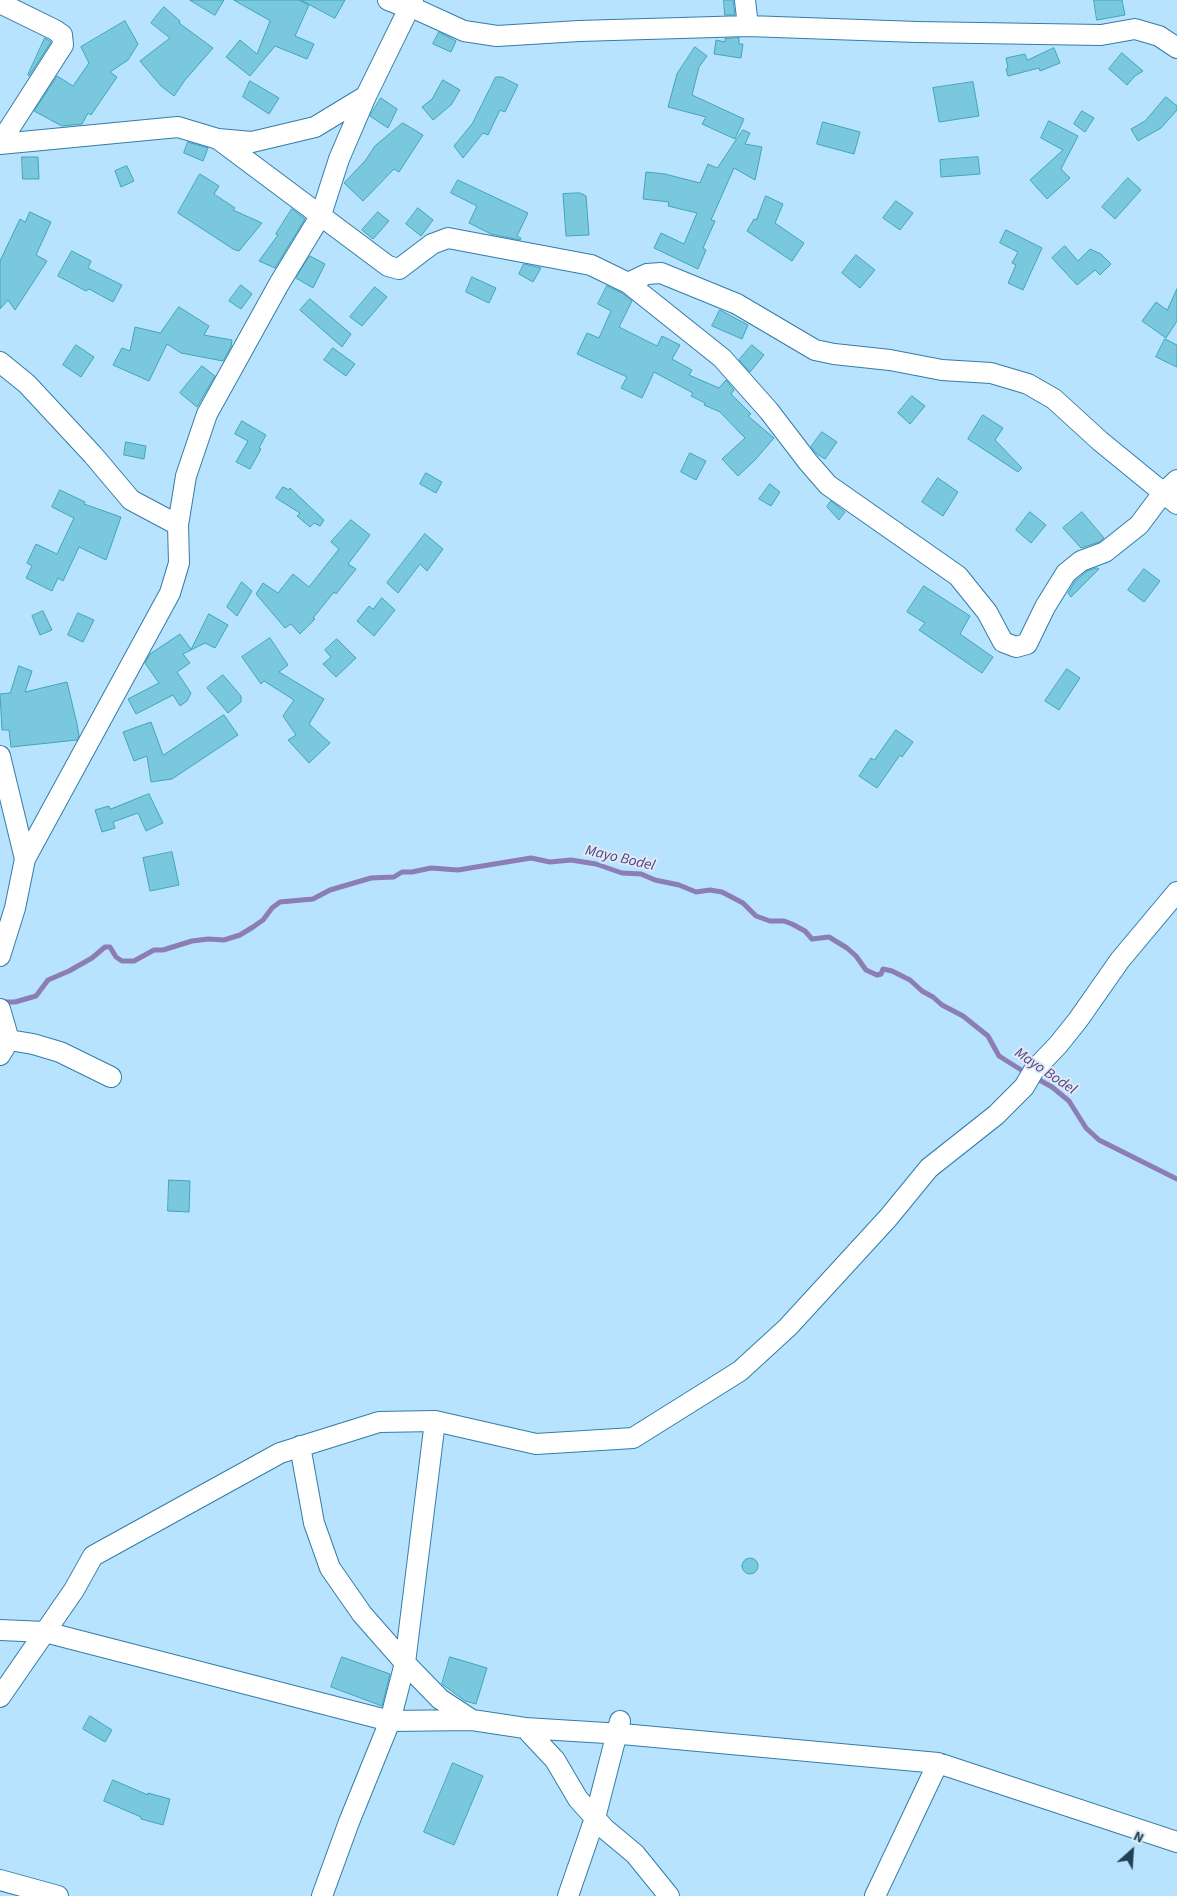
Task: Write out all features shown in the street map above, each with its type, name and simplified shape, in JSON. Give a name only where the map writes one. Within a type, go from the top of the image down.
[{"type":"street","points":[[388,0],[398,4],[411,3],[464,31],[497,36],[579,31],[748,26],[917,32],[1101,35],[1135,29],[1160,36],[1177,48]]},
{"type":"street","points":[[745,0],[748,26]]},
{"type":"street","points":[[0,3],[55,30],[62,35],[63,45],[0,143]]},
{"type":"street","points":[[0,956],[15,908],[25,859],[170,593],[179,563],[178,525],[186,476],[208,414],[279,284],[321,214],[339,159],[366,96],[411,3]]},
{"type":"street","points":[[0,143],[178,127],[218,139],[252,142],[315,126],[366,96]]},
{"type":"street","points":[[218,139],[321,214],[388,266],[399,269],[432,244],[448,238],[590,265],[628,283],[722,358],[769,411],[828,485],[958,576],[987,612],[1003,642],[1016,647],[1027,644],[1045,607],[1066,572],[1081,561],[1105,552],[1139,525],[1172,493],[1054,399],[1028,384],[991,373],[942,370],[883,359],[815,350],[737,304],[661,273],[647,274],[628,283]]},
{"type":"street","points":[[0,362],[27,384],[131,500],[178,525]]},
{"type":"street","points":[[0,756],[25,859]]},
{"type":"street","points":[[0,1696],[74,1590],[93,1556],[280,1453],[379,1422],[435,1421],[536,1444],[633,1438],[740,1371],[788,1326],[888,1218],[929,1168],[996,1116],[1024,1087],[1034,1070],[1058,1045],[1078,1020],[1120,960],[1177,892]]},
{"type":"street","points":[[0,1009],[4,1048],[33,1044],[60,1052],[111,1078]]},
{"type":"street","points":[[322,1896],[348,1822],[390,1721],[405,1663],[435,1421]]},
{"type":"street","points":[[300,1446],[314,1523],[330,1568],[362,1614],[405,1663],[440,1699],[472,1720]]},
{"type":"street","points":[[0,1630],[45,1632],[390,1721],[472,1720],[525,1728],[619,1727],[938,1763],[1177,1842]]},
{"type":"street","points":[[568,1896],[595,1818],[619,1727]]},
{"type":"street","points":[[525,1728],[555,1760],[578,1799],[605,1829],[636,1854],[669,1896]]},
{"type":"street","points":[[875,1896],[938,1763]]},
{"type":"street","points":[[0,1880],[58,1896]]},
{"type":"building","points":[[190,0],[224,0],[215,15]]},
{"type":"building","points":[[234,0],[299,0],[309,5],[295,36],[314,44],[307,59],[275,46],[250,76],[226,57],[240,40],[257,54],[270,21]]},
{"type":"building","points":[[301,0],[345,0],[335,18]]},
{"type":"building","points":[[724,0],[733,0],[735,15],[725,15]]},
{"type":"building","points":[[1094,0],[1122,0],[1125,15],[1097,20]]},
{"type":"building","points":[[164,7],[180,21],[179,23],[213,48],[185,80],[174,96],[161,86],[140,61],[170,38],[151,23]]},
{"type":"building","points":[[125,21],[138,44],[128,60],[110,72],[117,77],[91,115],[88,113],[82,124],[62,126],[34,111],[57,76],[73,86],[89,63],[81,47]]},
{"type":"building","points":[[439,32],[456,41],[451,52],[433,44]]},
{"type":"building","points":[[45,38],[51,42],[29,76],[28,75]]},
{"type":"building","points":[[739,38],[739,44],[743,44],[741,58],[714,54],[716,40],[725,42],[725,39]]},
{"type":"building","points":[[695,47],[707,56],[699,67],[692,95],[744,119],[735,139],[702,124],[706,117],[668,107],[677,74]]},
{"type":"building","points":[[1054,48],[1060,63],[1040,71],[1039,68],[1008,76],[1006,58],[1025,54],[1027,60]]},
{"type":"building","points":[[1122,53],[1143,71],[1135,76],[1127,85],[1109,69]]},
{"type":"building","points":[[496,77],[502,77],[518,85],[505,112],[500,110],[488,135],[483,133],[463,158],[454,146],[472,124]]},
{"type":"building","points":[[443,80],[460,90],[451,105],[433,120],[422,107],[432,99]]},
{"type":"building","points":[[250,81],[279,98],[269,114],[243,97]]},
{"type":"building","points":[[973,82],[979,116],[939,122],[933,88]]},
{"type":"building","points":[[1166,97],[1177,106],[1177,110],[1161,128],[1138,141],[1131,129],[1145,121]]},
{"type":"building","points":[[381,98],[397,109],[388,128],[370,116]]},
{"type":"building","points":[[1082,111],[1094,118],[1085,132],[1074,124]]},
{"type":"building","points":[[1049,121],[1078,136],[1061,169],[1070,178],[1047,199],[1030,180],[1063,150],[1041,138]]},
{"type":"building","points":[[823,122],[860,132],[854,154],[817,144]]},
{"type":"building","points":[[403,123],[423,135],[399,172],[394,169],[363,201],[344,183],[365,161],[375,146]]},
{"type":"building","points":[[743,130],[750,133],[745,144],[762,147],[755,180],[734,168],[711,220],[715,221],[703,248],[706,250],[698,269],[654,248],[661,233],[684,244],[697,213],[668,206],[669,202],[643,199],[646,172],[665,174],[700,183],[708,164],[717,168]]},
{"type":"building","points":[[188,142],[208,148],[203,161],[184,153]]},
{"type":"building","points":[[22,157],[38,157],[39,179],[23,179]]},
{"type":"building","points":[[978,157],[980,174],[941,177],[940,160]]},
{"type":"building","points":[[127,166],[134,181],[121,187],[115,171]]},
{"type":"building","points":[[200,174],[219,186],[214,194],[235,208],[233,210],[262,223],[239,251],[178,213]]},
{"type":"building","points":[[1128,178],[1141,190],[1115,219],[1102,207]]},
{"type":"building","points":[[458,180],[528,213],[517,236],[521,238],[520,240],[491,234],[469,223],[477,206],[451,193]]},
{"type":"building","points":[[580,193],[586,196],[589,235],[566,236],[563,194]]},
{"type":"building","points":[[766,196],[783,204],[775,223],[804,243],[792,261],[747,231],[754,219],[756,220]]},
{"type":"building","points":[[896,201],[913,213],[900,230],[883,218]]},
{"type":"building","points":[[418,208],[433,220],[421,236],[406,224]]},
{"type":"building","points":[[292,209],[305,219],[275,268],[259,261],[278,235],[276,234]]},
{"type":"building","points":[[30,212],[51,222],[36,255],[47,261],[15,310],[8,300],[0,309],[0,261],[20,219],[25,222]]},
{"type":"building","points":[[378,212],[389,221],[373,239],[362,230]]},
{"type":"building","points":[[1006,230],[1042,248],[1023,290],[1008,283],[1016,265],[1012,263],[1018,252],[1000,243]]},
{"type":"building","points":[[1065,246],[1078,261],[1090,249],[1101,254],[1111,264],[1100,275],[1095,270],[1077,285],[1052,258]]},
{"type":"building","points":[[72,251],[91,261],[88,268],[122,285],[113,302],[89,289],[86,291],[58,276]]},
{"type":"building","points":[[856,255],[875,270],[860,288],[842,273]]},
{"type":"building","points":[[310,256],[325,264],[313,288],[296,278]]},
{"type":"building","points":[[524,264],[541,268],[533,282],[519,274]]},
{"type":"building","points":[[472,277],[496,288],[489,303],[466,292]]},
{"type":"building","points":[[241,285],[252,294],[241,309],[229,301]]},
{"type":"building","points":[[607,286],[622,293],[632,301],[619,327],[657,346],[662,336],[680,345],[672,359],[692,370],[689,375],[719,388],[726,380],[734,390],[731,394],[751,414],[748,416],[774,438],[738,476],[722,459],[745,438],[720,412],[704,405],[705,403],[691,396],[693,393],[654,372],[642,398],[621,388],[627,377],[577,354],[587,333],[599,338],[611,311],[598,304]]},
{"type":"building","points":[[375,287],[387,297],[362,326],[350,317]]},
{"type":"building","points":[[1177,289],[1177,321],[1166,338],[1142,321],[1156,302],[1167,310]]},
{"type":"building","points":[[310,299],[351,334],[342,347],[300,310]]},
{"type":"building","points":[[179,307],[209,326],[204,335],[232,340],[231,347],[223,361],[181,353],[167,344],[149,381],[113,365],[122,348],[130,351],[135,327],[160,333]]},
{"type":"building","points":[[720,310],[748,325],[742,339],[712,326]]},
{"type":"building","points":[[1165,339],[1177,345],[1177,367],[1156,357]]},
{"type":"building","points":[[76,345],[94,357],[81,377],[63,365]]},
{"type":"building","points":[[752,345],[764,355],[750,372],[739,360]]},
{"type":"building","points":[[333,348],[355,364],[346,376],[324,360]]},
{"type":"building","points":[[202,366],[215,376],[197,407],[180,393]]},
{"type":"building","points":[[912,396],[925,406],[910,424],[898,413]]},
{"type":"building","points":[[983,415],[1003,428],[995,440],[1022,468],[1018,472],[968,439]]},
{"type":"building","points":[[242,421],[266,435],[250,469],[236,462],[248,441],[235,434]]},
{"type":"building","points":[[822,432],[837,442],[825,459],[811,447]]},
{"type":"building","points":[[126,442],[146,446],[144,459],[124,455]]},
{"type":"building","points":[[690,453],[706,461],[696,480],[681,472]]},
{"type":"building","points":[[426,473],[442,482],[436,493],[420,484]]},
{"type":"building","points":[[938,478],[958,492],[943,516],[922,502]]},
{"type":"building","points":[[770,484],[780,492],[771,506],[759,499]]},
{"type":"building","points":[[283,487],[289,490],[290,488],[324,520],[320,526],[314,523],[310,527],[297,516],[300,513],[276,498]]},
{"type":"building","points":[[60,490],[85,502],[84,504],[121,517],[106,560],[79,547],[63,581],[58,578],[52,591],[26,578],[32,566],[27,563],[36,544],[57,554],[74,518],[52,507]]},
{"type":"building","points":[[831,501],[845,512],[839,520],[827,507]]},
{"type":"building","points":[[1030,512],[1046,525],[1031,543],[1016,530]]},
{"type":"building","points":[[1082,512],[1104,538],[1099,542],[1081,548],[1063,528]]},
{"type":"building","points":[[351,520],[370,535],[348,564],[356,569],[336,594],[334,592],[313,618],[315,619],[300,634],[291,624],[285,628],[256,594],[263,583],[278,593],[293,574],[309,587],[339,549],[331,542]]},
{"type":"building","points":[[425,534],[443,549],[427,571],[420,564],[398,593],[387,583]]},
{"type":"building","points":[[1099,569],[1071,597],[1068,593],[1075,581],[1087,571]]},
{"type":"building","points":[[1144,569],[1160,581],[1144,602],[1128,590]]},
{"type":"building","points":[[242,582],[252,591],[237,616],[227,607]]},
{"type":"building","points":[[924,586],[970,616],[960,634],[993,657],[982,673],[919,630],[925,623],[907,612]]},
{"type":"building","points":[[382,598],[395,610],[374,636],[357,621],[369,606],[373,609]]},
{"type":"building","points":[[43,611],[52,630],[40,635],[32,616]]},
{"type":"building","points":[[78,613],[94,620],[83,642],[68,635]]},
{"type":"building","points":[[209,614],[228,625],[215,648],[205,643],[183,654],[190,663],[177,672],[191,693],[187,701],[180,706],[173,695],[136,714],[128,699],[159,683],[145,663],[150,654],[180,634],[191,649]]},
{"type":"building","points":[[270,638],[288,665],[279,672],[324,699],[309,724],[330,743],[309,763],[288,740],[296,735],[283,716],[294,700],[264,681],[261,684],[242,657]]},
{"type":"building","points":[[337,639],[356,658],[336,677],[323,664],[331,657],[325,650]]},
{"type":"building","points":[[19,666],[32,671],[25,692],[67,682],[77,724],[79,736],[77,740],[11,747],[9,730],[2,730],[0,694],[10,693]]},
{"type":"building","points":[[1067,669],[1080,678],[1059,710],[1045,701]]},
{"type":"building","points":[[223,675],[241,696],[241,702],[228,713],[207,688]]},
{"type":"building","points":[[224,715],[238,735],[172,779],[151,782],[147,756],[134,761],[123,732],[151,722],[163,755]]},
{"type":"building","points":[[896,730],[913,742],[902,757],[900,755],[877,788],[859,776],[871,758],[874,760]]},
{"type":"building","points":[[149,794],[163,823],[146,831],[138,813],[113,822],[115,828],[102,832],[95,810],[109,806],[110,809]]},
{"type":"building","points":[[172,852],[179,885],[150,891],[143,858]]},
{"type":"building","points":[[169,1180],[190,1181],[189,1212],[168,1211]]},
{"type":"building","points":[[747,1558],[753,1558],[758,1563],[756,1572],[747,1574],[742,1569],[742,1563]]},
{"type":"building","points":[[342,1657],[390,1674],[382,1706],[331,1687]]},
{"type":"building","points":[[450,1657],[487,1668],[476,1704],[465,1701],[442,1684]]},
{"type":"building","points":[[90,1716],[112,1730],[105,1742],[83,1729]]},
{"type":"building","points":[[453,1763],[483,1776],[454,1845],[424,1832]]},
{"type":"building","points":[[113,1780],[148,1795],[148,1793],[170,1799],[163,1825],[141,1819],[141,1817],[104,1801]]},
{"type":"waterway","name":"Mayo Bodel","points":[[2,1002],[15,1002],[36,996],[48,980],[92,958],[105,947],[110,947],[116,957],[122,961],[134,961],[154,950],[163,950],[192,941],[224,940],[240,935],[253,927],[263,920],[272,908],[280,902],[313,899],[330,890],[371,878],[394,877],[402,872],[431,868],[458,870],[531,858],[550,862],[571,860],[596,864],[622,873],[641,874],[696,892],[710,890],[722,892],[743,903],[756,916],[770,921],[784,921],[792,924],[805,931],[812,939],[829,937],[856,956],[866,970],[877,975],[881,974],[883,969],[892,971],[910,980],[942,1005],[963,1016],[988,1036],[999,1056],[1026,1073]]},
{"type":"waterway","name":"Mayo Bodel","points":[[1034,1077],[1052,1087],[1069,1101],[1086,1128],[1099,1140],[1177,1179]]}]
